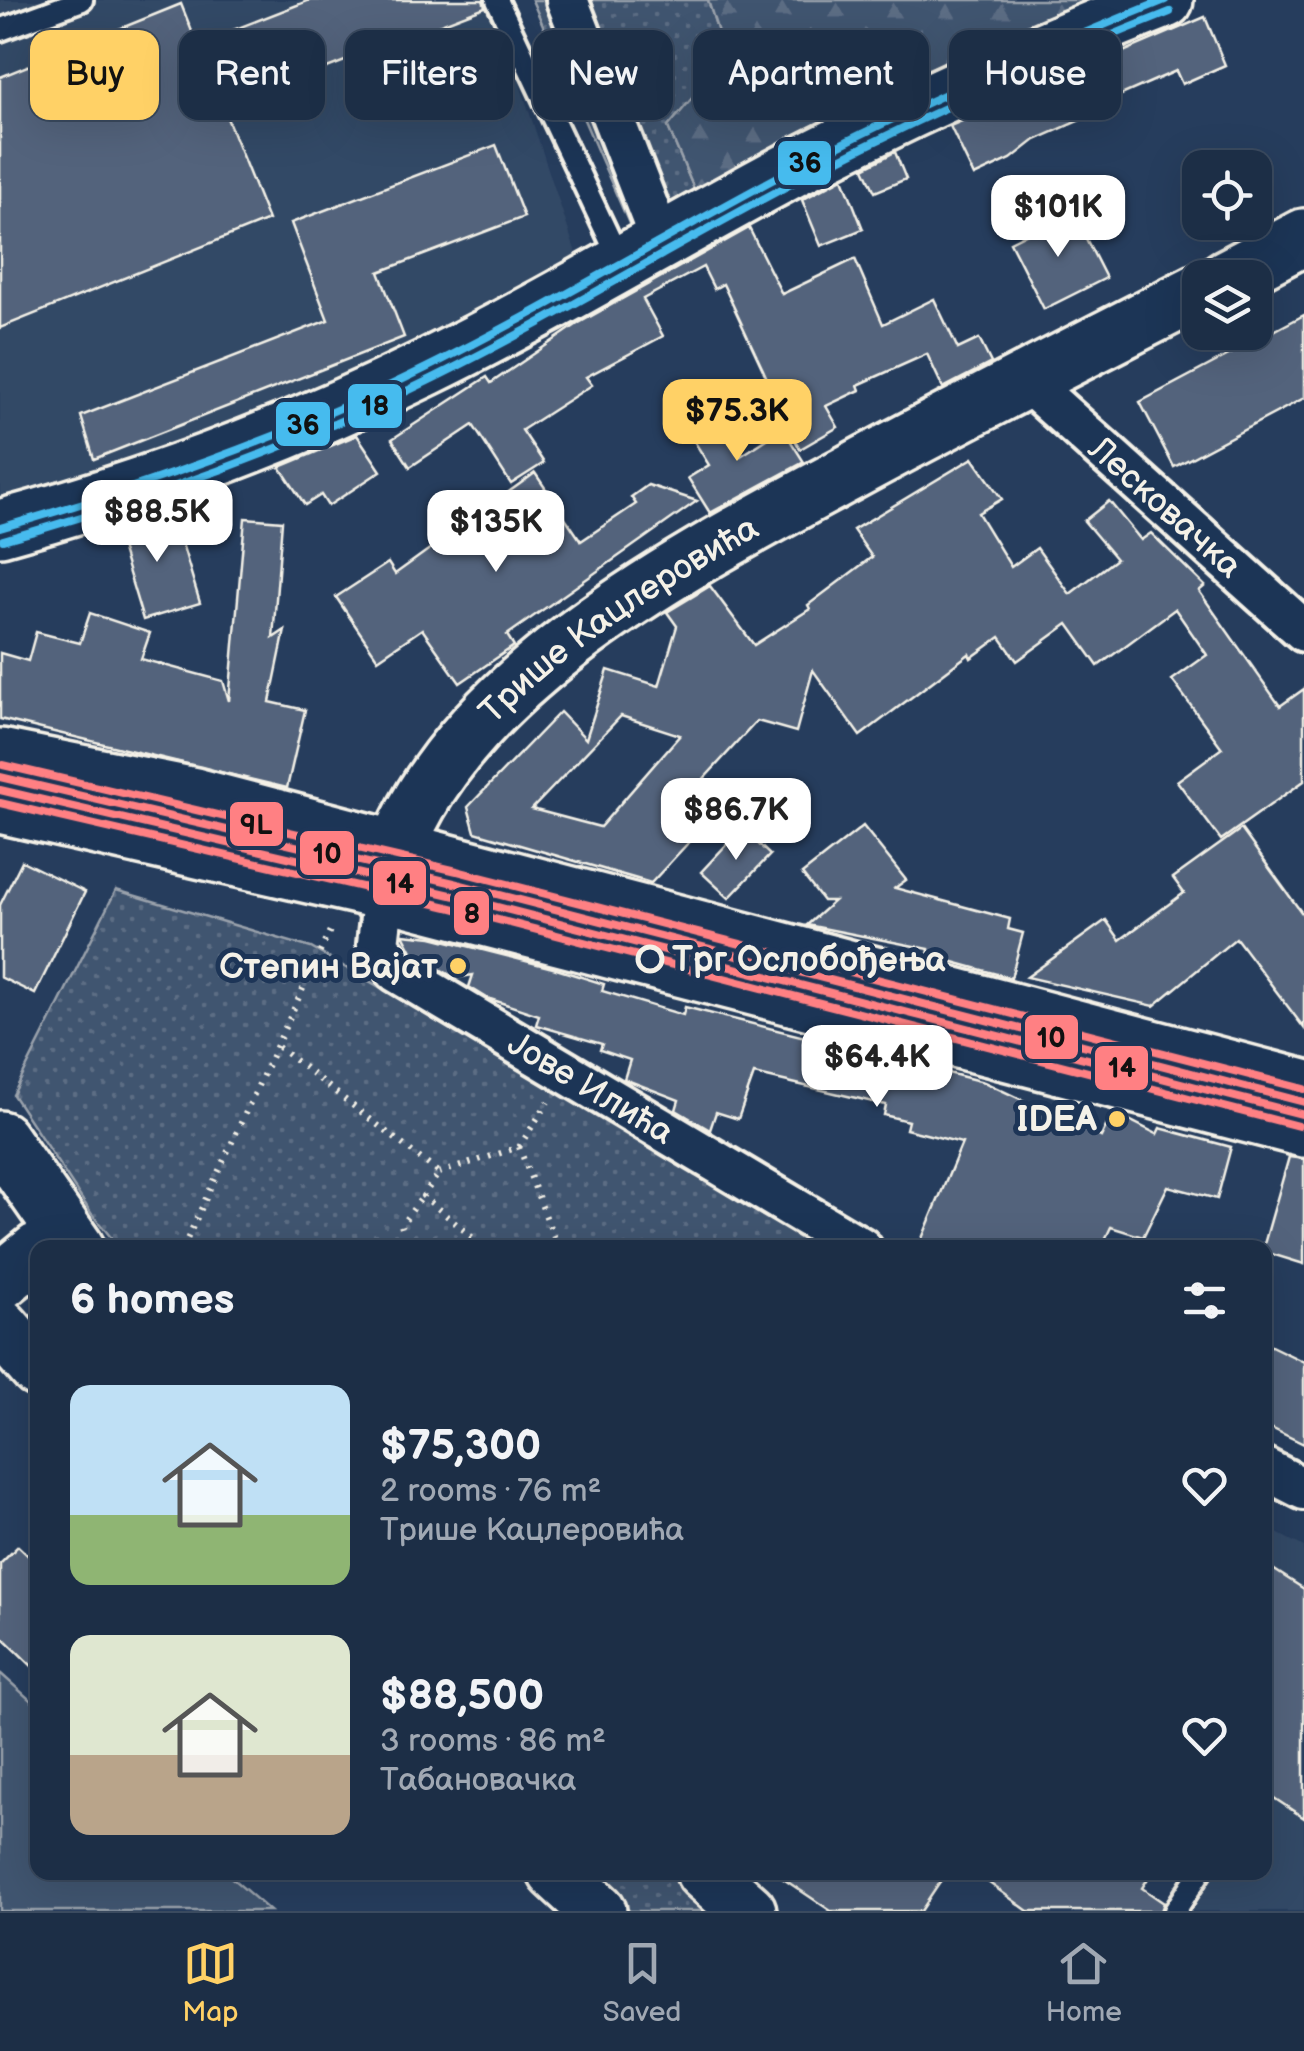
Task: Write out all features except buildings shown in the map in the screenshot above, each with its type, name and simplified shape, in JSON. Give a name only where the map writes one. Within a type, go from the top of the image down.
[{"type":"main road","points":[[0,528],[72,508],[278,432],[424,369],[808,161],[1044,48],[1165,0]]},
{"type":"main road","points":[[1261,260],[1304,238]]},
{"type":"main road","name":"Трише Кацлеровића","points":[[374,883],[412,816],[492,712],[540,666],[620,604],[807,495],[1182,300]]},
{"type":"main road","points":[[0,757],[195,796],[292,825],[374,883],[1304,1130]]},
{"type":"main road","points":[[0,777],[184,818],[292,825]]},
{"type":"main road","points":[[0,806],[374,883],[1304,1088]]},
{"type":"main road","points":[[0,1139],[52,1240]]},
{"type":"main road","points":[[0,1282],[30,1262]]},
{"type":"main road","points":[[0,1326],[30,1360]]},
{"type":"main road","points":[[565,1880],[598,1911]]},
{"type":"main road","points":[[713,1880],[748,1911]]},
{"type":"street","points":[[566,0],[641,252]]},
{"type":"street","name":"Лесковачка","points":[[1026,381],[1304,631]]},
{"type":"street","name":"Јове Илића","points":[[374,883],[378,944],[396,971],[848,1240]]},
{"type":"street","points":[[1272,1473],[1304,1489]]},
{"type":"lane","points":[[0,30],[82,0]]},
{"type":"lane","points":[[496,0],[641,252]]},
{"type":"lane","points":[[1174,1911],[1195,1880]]},
{"type":"path","points":[[187,1240],[278,1047],[374,883]]},
{"type":"path","points":[[278,1047],[440,1173]]},
{"type":"path","points":[[406,1240],[401,1225],[440,1173],[519,1147],[565,1074]]},
{"type":"path","points":[[519,1147],[555,1240]]},
{"type":"path","points":[[423,1196],[475,1240]]},
{"type":"shaded area","points":[[0,0],[492,0],[502,30],[345,30],[345,120],[513,120],[513,63],[578,259],[418,348],[184,450],[0,505]]},
{"type":"shaded area","points":[[1272,1531],[1304,1547],[1304,1911],[1160,1911],[1180,1880],[1272,1880]]},
{"type":"green space","points":[[532,0],[708,0],[717,30],[693,30],[693,97],[668,127],[697,196],[631,228],[584,120],[673,120],[673,30],[545,30]]},
{"type":"green space","points":[[708,0],[1101,0],[1039,30],[949,30],[949,74],[929,83],[929,30],[717,30]]},
{"type":"green space","points":[[693,97],[693,120],[854,120],[697,196],[668,127]]},
{"type":"green space","points":[[116,890],[311,948],[824,1240],[113,1240],[13,1095]]},
{"type":"green space","points":[[0,1673],[30,1700],[30,1880],[234,1880],[270,1911],[0,1911]]},
{"type":"green space","points":[[594,1880],[683,1880],[720,1911],[630,1911]]},
{"type":"transit line","name":"36","points":[[0,528],[192,467],[378,391],[487,337],[850,140],[983,77],[1165,0]]},
{"type":"transit line","name":"18","points":[[3,540],[194,479],[379,404],[489,350],[856,151],[989,88],[1170,12]]},
{"type":"transit line","name":"9L","points":[[3,765],[457,871],[1304,1089]]},
{"type":"transit line","name":"10","points":[[0,777],[454,883],[1304,1102]]},
{"type":"transit line","name":"14","points":[[0,790],[451,895],[1301,1114]]},
{"type":"transit line","name":"8","points":[[0,803],[448,907],[1298,1126]]},
{"type":"place","name":"Трг Ослобођења","points":[[650,959]]},
{"type":"place","name":"Степин Вајат","points":[[458,966]]},
{"type":"place","name":"IDEA","points":[[1117,1119]]}]
